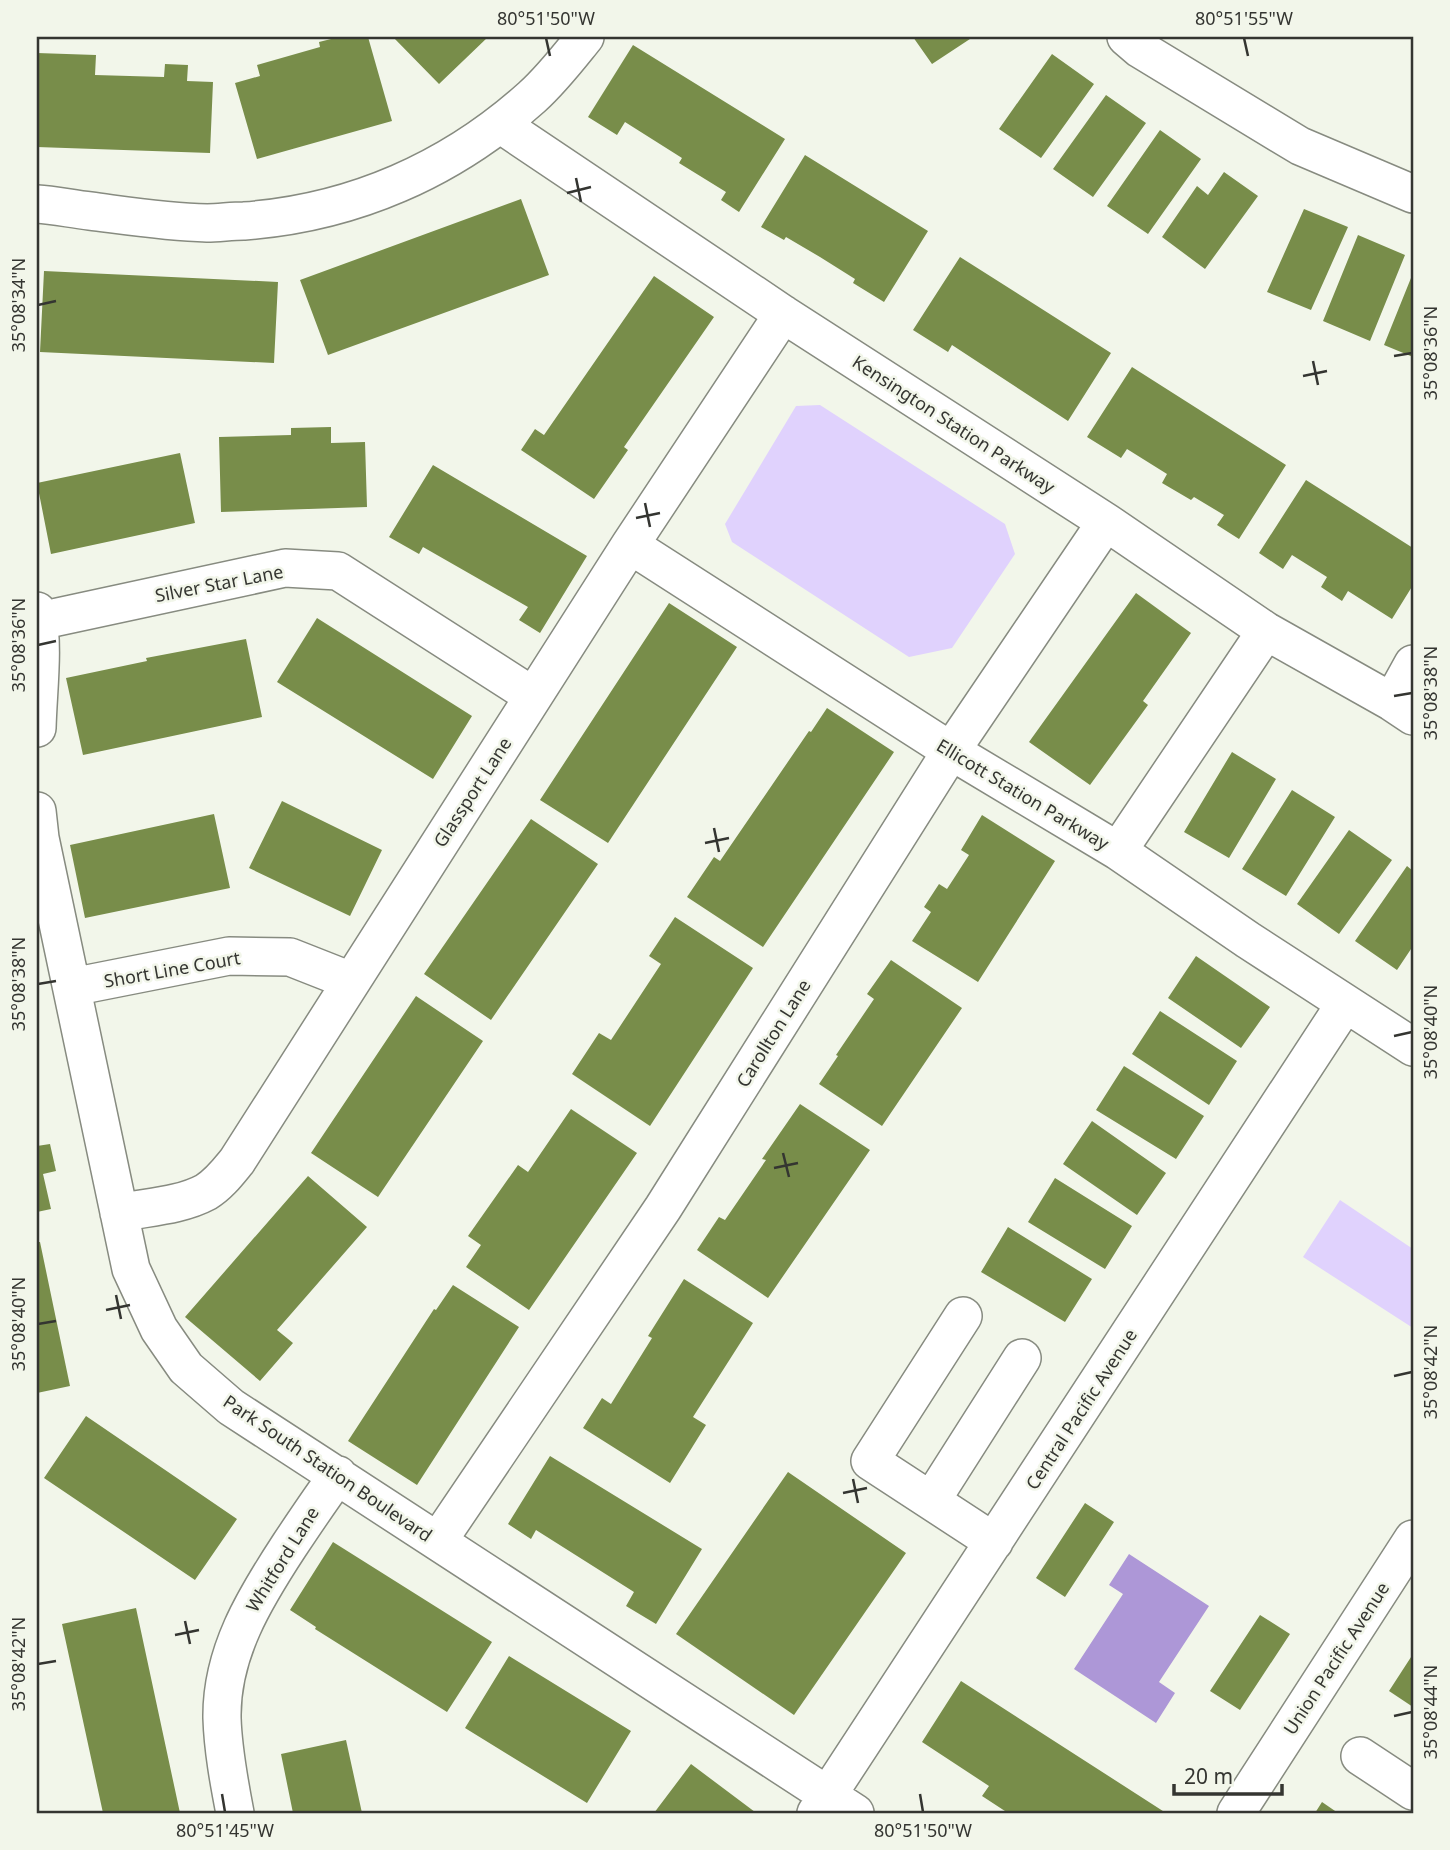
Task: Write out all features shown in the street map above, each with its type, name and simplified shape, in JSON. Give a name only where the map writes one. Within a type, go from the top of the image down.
[{"type":"street","points":[[37,204],[158,220],[209,223],[267,219],[314,211],[372,195],[427,172],[500,124],[533,96],[585,37]]},
{"type":"street","points":[[1126,37],[1140,50],[1300,146],[1413,194]]},
{"type":"street","name":"Kensington Station Parkway","points":[[500,124],[783,314],[1105,522],[1266,631],[1403,709]]},
{"type":"street","name":"Glassport Lane","points":[[119,1213],[177,1202],[205,1192],[221,1180],[237,1161],[629,545],[783,314]]},
{"type":"street","name":"Carollton Lane","points":[[438,1541],[663,1208],[951,751],[1105,522]]},
{"type":"street","name":"Ellicott Station Parkway","points":[[629,545],[951,751],[1118,851],[1248,940],[1413,1047]]},
{"type":"street","name":"Silver Star Lane","points":[[38,616],[285,568],[338,571],[533,696]]},
{"type":"street","points":[[37,728],[38,616]]},
{"type":"street","points":[[1118,851],[1266,631]]},
{"type":"street","points":[[1403,709],[1413,664]]},
{"type":"street","name":"Park South Station Boulevard","points":[[37,811],[40,838],[131,1269],[159,1329],[186,1368],[232,1407],[438,1541],[833,1807]]},
{"type":"street","name":"Short Line Court","points":[[72,986],[229,956],[290,957],[351,981]]},
{"type":"street","name":"Central Pacific Avenue","points":[[833,1807],[994,1542],[1345,1003]]},
{"type":"street","points":[[963,1316],[870,1461],[994,1542]]},
{"type":"street","points":[[931,1501],[1023,1358]]},
{"type":"street","name":"Whitford Lane","points":[[235,1813],[225,1755],[222,1715],[228,1670],[242,1626],[265,1582],[338,1475]]},
{"type":"street","name":"Union Pacific Avenue","points":[[1236,1813],[1413,1539]]},
{"type":"street","points":[[1360,1756],[1406,1798]]},
{"type":"shaded area","points":[[820,405],[1005,524],[1015,554],[952,648],[909,657],[732,542],[725,524],[796,406]]},
{"type":"shaded area","points":[[1340,1200],[1413,1249],[1413,1328],[1303,1257]]},
{"type":"shaded area","points":[[1129,1554],[1209,1606],[1159,1682],[1175,1693],[1156,1723],[1074,1669],[1123,1594],[1109,1585]]},
{"type":"building","points":[[339,37],[368,37],[392,121],[257,159],[235,83],[260,76],[257,65],[320,47],[319,42]]},
{"type":"building","points":[[393,37],[488,37],[439,84]]},
{"type":"building","points":[[913,37],[973,37],[932,64]]},
{"type":"building","points":[[633,45],[785,139],[739,212],[721,200],[726,192],[679,163],[682,158],[625,122],[617,135],[588,117]]},
{"type":"building","points":[[37,53],[96,55],[95,75],[164,77],[165,64],[188,65],[187,81],[213,82],[210,153],[37,147]]},
{"type":"building","points":[[1052,54],[1094,84],[1041,158],[999,129]]},
{"type":"building","points":[[1106,95],[1146,123],[1093,197],[1053,169]]},
{"type":"building","points":[[1160,130],[1201,159],[1148,234],[1107,206]]},
{"type":"building","points":[[805,155],[928,231],[884,302],[853,283],[855,279],[820,257],[786,237],[784,240],[761,227]]},
{"type":"building","points":[[1224,172],[1258,196],[1205,269],[1162,237],[1197,186],[1208,195]]},
{"type":"building","points":[[521,199],[549,275],[328,355],[300,280]]},
{"type":"building","points":[[1304,209],[1348,227],[1311,310],[1267,292]]},
{"type":"building","points":[[1358,235],[1405,255],[1370,341],[1323,321]]},
{"type":"building","points":[[960,257],[1111,353],[1068,421],[952,345],[948,352],[913,330]]},
{"type":"building","points":[[44,271],[278,282],[274,363],[40,352]]},
{"type":"building","points":[[1413,273],[1413,357],[1384,345]]},
{"type":"building","points":[[654,276],[714,317],[624,447],[628,450],[594,499],[521,450],[535,429],[544,435]]},
{"type":"building","points":[[1132,367],[1286,465],[1239,539],[1217,525],[1224,515],[1194,497],[1191,500],[1162,483],[1167,474],[1127,449],[1121,458],[1087,437]]},
{"type":"building","points":[[331,427],[331,443],[365,442],[367,507],[221,512],[219,437],[291,435],[291,428]]},
{"type":"building","points":[[180,453],[195,523],[51,554],[37,483]]},
{"type":"building","points":[[433,465],[587,556],[540,633],[519,620],[528,607],[423,547],[419,554],[389,537]]},
{"type":"building","points":[[1306,480],[1413,548],[1413,585],[1392,619],[1348,591],[1342,601],[1321,587],[1327,577],[1292,555],[1283,569],[1259,553]]},
{"type":"building","points":[[1136,593],[1191,633],[1143,701],[1148,705],[1090,785],[1029,742]]},
{"type":"building","points":[[669,603],[737,647],[608,843],[540,800]]},
{"type":"building","points":[[317,618],[472,716],[433,779],[277,682]]},
{"type":"building","points":[[246,639],[262,717],[83,755],[66,678],[147,661],[146,658]]},
{"type":"building","points":[[827,708],[894,752],[763,947],[687,897],[714,857],[720,861]]},
{"type":"building","points":[[1232,752],[1276,779],[1229,858],[1184,832]]},
{"type":"building","points":[[1292,790],[1335,817],[1286,896],[1242,869]]},
{"type":"building","points":[[282,801],[382,850],[350,916],[249,868]]},
{"type":"building","points":[[214,814],[230,888],[85,918],[70,845]]},
{"type":"building","points":[[982,815],[1055,861],[978,982],[912,941],[931,912],[924,907],[939,884],[947,889],[969,855],[961,850]]},
{"type":"building","points":[[531,819],[598,864],[491,1020],[424,974]]},
{"type":"building","points":[[1349,830],[1392,860],[1339,934],[1297,904]]},
{"type":"building","points":[[1407,866],[1413,871],[1413,946],[1397,970],[1355,941]]},
{"type":"building","points":[[675,917],[753,968],[650,1126],[572,1074],[599,1033],[611,1040],[661,964],[649,956]]},
{"type":"building","points":[[1196,956],[1270,1007],[1241,1048],[1168,998]]},
{"type":"building","points":[[891,960],[962,1008],[882,1126],[819,1084],[874,999],[867,994]]},
{"type":"building","points":[[416,996],[483,1041],[378,1197],[311,1153]]},
{"type":"building","points":[[1160,1011],[1237,1061],[1209,1105],[1132,1054]]},
{"type":"building","points":[[1124,1066],[1204,1116],[1176,1159],[1096,1110]]},
{"type":"building","points":[[800,1104],[870,1150],[768,1298],[697,1250],[719,1217],[725,1220]]},
{"type":"building","points":[[571,1109],[637,1153],[529,1310],[466,1267],[481,1245],[468,1236],[518,1165],[528,1172]]},
{"type":"building","points":[[1092,1121],[1166,1173],[1137,1215],[1063,1164]]},
{"type":"building","points":[[50,1144],[56,1171],[43,1174],[51,1209],[37,1212],[37,1146]]},
{"type":"building","points":[[308,1176],[367,1227],[277,1330],[293,1343],[260,1381],[185,1317]]},
{"type":"building","points":[[1055,1178],[1132,1226],[1105,1269],[1028,1222]]},
{"type":"building","points":[[1008,1227],[1092,1279],[1065,1322],[981,1272]]},
{"type":"building","points":[[37,1242],[40,1242],[70,1386],[37,1393]]},
{"type":"building","points":[[684,1279],[753,1323],[693,1417],[706,1425],[670,1483],[583,1428],[602,1398],[611,1404],[652,1338],[648,1336]]},
{"type":"building","points":[[453,1285],[519,1327],[417,1485],[348,1441],[434,1309],[436,1310]]},
{"type":"building","points":[[86,1416],[237,1519],[195,1580],[44,1478]]},
{"type":"building","points":[[550,1456],[702,1549],[656,1624],[626,1606],[634,1592],[536,1530],[531,1539],[508,1524]]},
{"type":"building","points":[[788,1472],[906,1553],[794,1715],[676,1634]]},
{"type":"building","points":[[1085,1503],[1114,1522],[1065,1597],[1036,1578]]},
{"type":"building","points":[[333,1542],[492,1642],[447,1712],[315,1629],[316,1627],[290,1610]]},
{"type":"building","points":[[136,1608],[180,1813],[103,1813],[62,1624]]},
{"type":"building","points":[[1260,1615],[1290,1634],[1240,1710],[1210,1691]]},
{"type":"building","points":[[1413,1654],[1413,1707],[1389,1691]]},
{"type":"building","points":[[509,1656],[631,1731],[587,1803],[465,1728]]},
{"type":"building","points":[[961,1681],[1166,1813],[1008,1813],[982,1796],[989,1786],[922,1742]]},
{"type":"building","points":[[346,1740],[362,1813],[293,1813],[281,1754]]},
{"type":"building","points":[[691,1764],[755,1812],[654,1813]]},
{"type":"building","points":[[1322,1802],[1338,1813],[1315,1813]]}]
